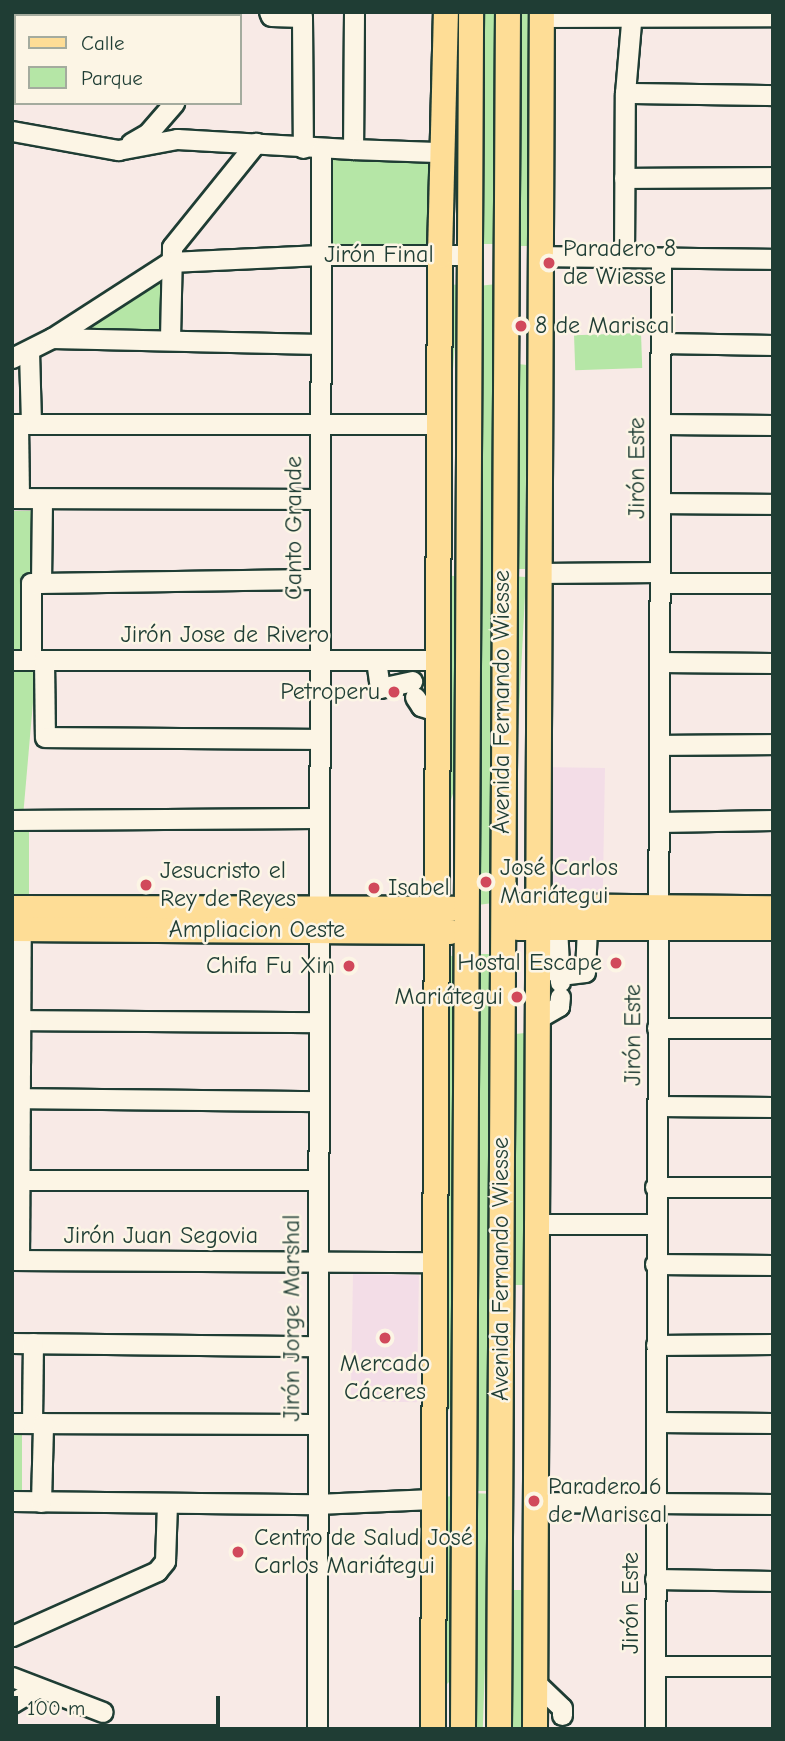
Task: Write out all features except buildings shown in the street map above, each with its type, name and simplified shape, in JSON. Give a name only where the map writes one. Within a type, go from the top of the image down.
[{"type":"main road","points":[[430,1719],[436,1262],[438,712],[430,661],[440,424],[441,152],[446,12]]},
{"type":"main road","name":"Avenida Fernando Wiesse","points":[[463,1729],[471,12]]},
{"type":"main road","name":"Avenida Fernando Wiesse","points":[[499,1729],[501,917],[508,12]]},
{"type":"main road","name":"Avenida Fernando Wiesse","points":[[535,1729],[535,957],[543,920],[538,573],[541,15]]},
{"type":"main road","name":"Jirón Final","points":[[471,255],[541,256]]},
{"type":"main road","points":[[543,920],[587,928],[658,918],[773,908]]},
{"type":"main road","name":"Ampliacion Oeste","points":[[17,918],[468,920],[501,917],[543,920]]},
{"type":"main road","points":[[543,920],[658,918],[773,928]]},
{"type":"main road","points":[[430,1719],[464,1682]]},
{"type":"street","points":[[353,149],[354,12]]},
{"type":"street","name":"Canto Grande","points":[[269,13],[302,17],[321,255],[316,918]]},
{"type":"street","points":[[624,257],[625,93],[631,14]]},
{"type":"street","points":[[541,15],[773,16]]},
{"type":"street","points":[[625,93],[773,94]]},
{"type":"street","points":[[118,150],[148,133],[172,105]]},
{"type":"street","points":[[12,131],[118,150],[177,139],[312,148],[441,152]]},
{"type":"street","points":[[170,338],[172,247],[187,225],[256,143]]},
{"type":"street","points":[[624,178],[773,177]]},
{"type":"street","name":"Jirón Final","points":[[170,262],[321,255],[471,255]]},
{"type":"street","name":"Jirón Final","points":[[541,256],[773,259]]},
{"type":"street","name":"Jirón Este","points":[[655,1729],[655,1187],[662,503],[661,258]]},
{"type":"street","points":[[170,262],[52,338],[21,354],[15,498],[319,499]]},
{"type":"street","points":[[52,338],[170,338],[320,344]]},
{"type":"street","points":[[662,343],[773,345]]},
{"type":"street","points":[[20,424],[440,424]]},
{"type":"street","points":[[662,424],[773,425]]},
{"type":"street","points":[[42,499],[29,660],[45,737],[317,739]]},
{"type":"street","points":[[662,503],[773,504]]},
{"type":"street","points":[[538,573],[773,583]]},
{"type":"street","points":[[36,583],[318,579]]},
{"type":"street","name":"Jirón Jose de Rivero","points":[[29,660],[318,658],[430,661]]},
{"type":"street","points":[[376,660],[380,688],[413,687]]},
{"type":"street","points":[[413,687],[430,661]]},
{"type":"street","points":[[659,662],[773,663]]},
{"type":"street","points":[[413,687],[421,706],[438,712]]},
{"type":"street","points":[[660,746],[773,744]]},
{"type":"street","points":[[12,820],[316,818]]},
{"type":"street","points":[[659,822],[773,820]]},
{"type":"street","points":[[15,1260],[17,918]]},
{"type":"street","name":"Jirón Jorge Marshal","points":[[316,918],[317,1729]]},
{"type":"street","points":[[535,1020],[559,1006],[560,985],[543,920]]},
{"type":"street","points":[[560,985],[585,972],[587,928]]},
{"type":"street","points":[[535,957],[560,985]]},
{"type":"street","points":[[16,1020],[316,1022]]},
{"type":"street","points":[[657,1028],[773,1028]]},
{"type":"street","points":[[16,1098],[316,1101]]},
{"type":"street","points":[[657,1106],[773,1107]]},
{"type":"street","points":[[16,1180],[316,1180]]},
{"type":"street","points":[[655,1187],[773,1187]]},
{"type":"street","points":[[534,1224],[655,1224]]},
{"type":"street","name":"Jirón Juan Segovia","points":[[15,1260],[436,1262]]},
{"type":"street","points":[[655,1264],[773,1265]]},
{"type":"street","points":[[12,1343],[316,1346]]},
{"type":"street","points":[[33,1343],[41,1502]]},
{"type":"street","points":[[656,1345],[773,1344]]},
{"type":"street","points":[[656,1422],[773,1423]]},
{"type":"street","points":[[12,1423],[316,1424]]},
{"type":"street","points":[[12,1501],[167,1505],[317,1504],[433,1499]]},
{"type":"street","points":[[533,1502],[773,1504]]},
{"type":"street","points":[[12,1636],[157,1571],[165,1561],[167,1505]]},
{"type":"street","points":[[655,1579],[773,1581]]},
{"type":"street","points":[[655,1666],[773,1666]]},
{"type":"street","points":[[12,1677],[103,1712]]},
{"type":"street","points":[[535,1682],[562,1708],[562,1716]]},
{"type":"street","points":[[12,1703],[37,1688]]},
{"type":"shaded area","points":[[541,767],[605,768],[603,896],[539,895]]},
{"type":"shaded area","name":"Mercado Cáceres","points":[[353,1274],[419,1275],[417,1402],[351,1401]]},
{"type":"green space","points":[[453,12],[463,12],[460,173],[448,172]]},
{"type":"green space","points":[[477,12],[501,12],[501,244],[477,244]]},
{"type":"green space","points":[[517,12],[536,12],[536,246],[517,246]]},
{"type":"green space","points":[[332,154],[434,156],[432,250],[330,248]]},
{"type":"green space","points":[[163,276],[166,336],[76,330]]},
{"type":"green space","points":[[446,284],[459,285],[439,568],[426,567]]},
{"type":"green space","points":[[497,284],[493,903],[470,906],[478,286]]},
{"type":"green space","points":[[641,333],[642,368],[575,370],[574,335]]},
{"type":"green space","points":[[518,364],[527,365],[525,569],[508,569]]},
{"type":"green space","points":[[12,511],[37,511],[25,654],[12,656]]},
{"type":"green space","points":[[441,575],[454,576],[456,783],[450,804]]},
{"type":"green space","points":[[508,576],[526,577],[509,895],[491,894]]},
{"type":"green space","points":[[12,667],[36,669],[23,819],[12,818]]},
{"type":"green space","points":[[12,827],[29,827],[29,896],[12,896]]},
{"type":"green space","points":[[468,954],[491,954],[491,1491],[468,1491]]},
{"type":"green space","points":[[439,955],[453,956],[451,1405],[442,1424]]},
{"type":"green space","points":[[525,1033],[524,1285],[507,1285],[508,1048],[515,1034]]},
{"type":"green space","points":[[12,1431],[22,1431],[22,1493],[12,1493]]},
{"type":"green space","points":[[468,1493],[491,1494],[483,1729],[460,1729]]},
{"type":"green space","points":[[452,1496],[452,1679],[438,1693],[437,1498]]},
{"type":"green space","points":[[505,1590],[521,1590],[521,1729],[505,1729]]},
{"type":"place","name":"Paradero 8 de Wiesse","points":[[549,263]]},
{"type":"place","name":"8 de Mariscal","points":[[521,326]]},
{"type":"place","name":"Petroperu","points":[[394,692]]},
{"type":"place","name":"José Carlos Mariátegui","points":[[486,882]]},
{"type":"place","name":"Jesucristo el Rey de Reyes","points":[[146,885]]},
{"type":"place","name":"Isabel","points":[[374,888]]},
{"type":"place","name":"Hostal Escape","points":[[616,963]]},
{"type":"place","name":"Chifa Fu Xin","points":[[349,966]]},
{"type":"place","name":"Mariátegui","points":[[517,997]]},
{"type":"place","name":"Mercado Cáceres","points":[[385,1338]]},
{"type":"place","name":"Paradero 6 de Mariscal","points":[[534,1501]]},
{"type":"place","name":"Centro de Salud José Carlos Mariátegui","points":[[238,1552]]}]
